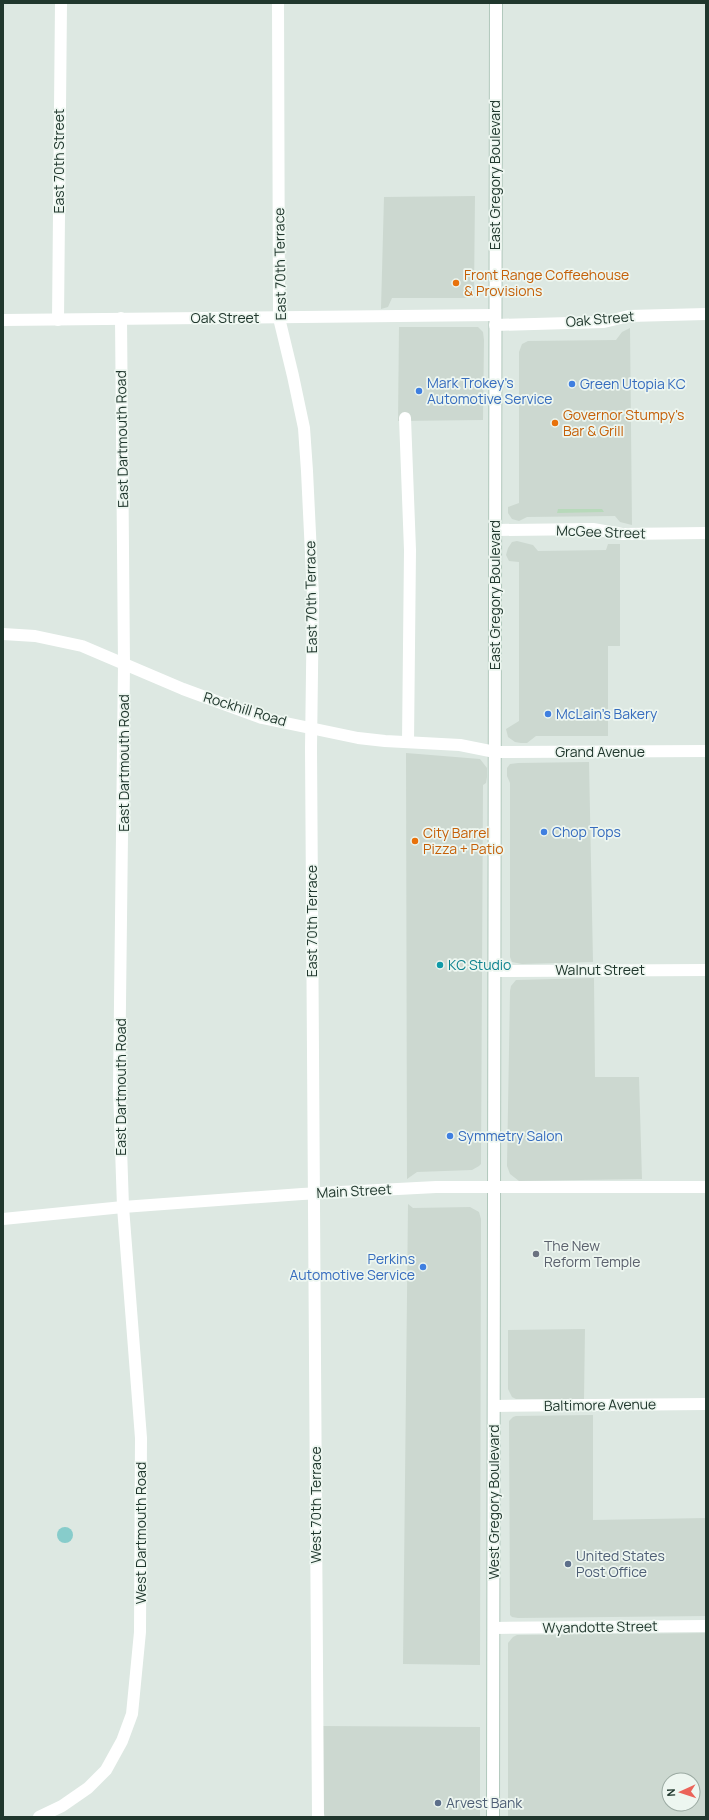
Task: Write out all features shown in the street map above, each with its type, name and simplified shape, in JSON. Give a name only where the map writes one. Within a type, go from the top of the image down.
[{"type":"street","name":"East 70th Street","points":[[58,320],[60,3]]},
{"type":"street","name":"East 70th Terrace","points":[[278,3],[279,318],[304,428],[313,596],[311,728],[314,1194]]},
{"type":"street","name":"East Gregory Boulevard","points":[[494,1187],[496,3]]},
{"type":"street","name":"Oak Street","points":[[3,320],[279,318],[604,322],[629,316],[706,314]]},
{"type":"street","name":"East Dartmouth Road","points":[[121,318],[124,665],[119,1089],[123,1208]]},
{"type":"street","points":[[405,418],[410,550],[408,742]]},
{"type":"street","name":"McGee Street","points":[[496,530],[593,529],[622,534],[706,533]]},
{"type":"street","name":"Rockhill Road","points":[[3,634],[35,636],[82,646],[124,665],[262,718],[358,738],[460,745],[495,752]]},
{"type":"street","name":"Grand Avenue","points":[[495,752],[706,751]]},
{"type":"street","name":"Walnut Street","points":[[495,971],[706,970]]},
{"type":"street","name":"Main Street","points":[[3,1219],[123,1208],[436,1187],[706,1187]]},
{"type":"street","name":"West Gregory Boulevard","points":[[493,1817],[494,1187]]},
{"type":"street","name":"West 70th Terrace","points":[[314,1194],[318,1817]]},
{"type":"street","name":"West Dartmouth Road","points":[[39,1817],[62,1806],[88,1788],[106,1770],[122,1741],[132,1714],[140,1632],[141,1438],[123,1208]]},
{"type":"street","name":"Baltimore Avenue","points":[[494,1406],[706,1404]]},
{"type":"street","name":"Wyandotte Street","points":[[494,1628],[706,1626]]},
{"type":"shaded area","points":[[475,196],[474,294],[468,298],[392,298],[388,307],[381,309],[384,197]]},
{"type":"shaded area","points":[[399,327],[478,327],[483,332],[483,420],[398,421]]},
{"type":"shaded area","points":[[630,328],[632,525],[620,522],[615,516],[527,517],[519,521],[512,519],[508,513],[508,507],[519,503],[519,352],[522,344],[528,341],[616,340],[622,332]]},
{"type":"shaded area","points":[[517,541],[533,545],[538,551],[606,550],[608,544],[620,544],[620,646],[608,646],[608,736],[536,736],[527,743],[515,742],[508,737],[506,729],[519,721],[519,562],[509,561],[506,555],[512,542]]},
{"type":"shaded area","points":[[406,753],[480,759],[487,768],[486,783],[483,785],[481,1164],[472,1170],[417,1172],[407,1179]]},
{"type":"shaded area","points":[[589,762],[593,962],[522,964],[512,962],[510,957],[510,783],[507,776],[507,768],[510,764],[518,763]]},
{"type":"shaded area","points":[[594,978],[595,1077],[639,1077],[642,1179],[519,1181],[510,1174],[507,1166],[511,986],[516,980]]},
{"type":"shaded area","points":[[408,1204],[413,1208],[470,1207],[479,1212],[481,1219],[480,1665],[403,1664]]},
{"type":"shaded area","points":[[585,1329],[584,1399],[516,1399],[512,1397],[508,1389],[508,1330]]},
{"type":"shaded area","points":[[593,1415],[593,1520],[706,1518],[706,1616],[518,1618],[510,1615],[509,1421],[516,1416]]},
{"type":"shaded area","points":[[706,1633],[706,1817],[508,1817],[508,1643],[517,1635]]},
{"type":"shaded area","points":[[323,1726],[480,1727],[480,1817],[325,1817],[323,1810]]},
{"type":"green space","points":[[558,509],[602,509],[604,512],[557,513]]},
{"type":"water","points":[[62,1527],[68,1527],[73,1532],[71,1541],[68,1543],[62,1543],[57,1538],[57,1532]]},
{"type":"place","name":"Front Range Coffeehouse & Provisions","points":[[456,283]]},
{"type":"place","name":"Green Utopia KC","points":[[572,384]]},
{"type":"place","name":"Mark Trokey's Automotive Service","points":[[419,391]]},
{"type":"place","name":"Governor Stumpy's Bar & Grill","points":[[555,423]]},
{"type":"place","name":"McLain's Bakery","points":[[548,714]]},
{"type":"place","name":"Chop Tops","points":[[544,832]]},
{"type":"place","name":"City Barrel Pizza + Patio","points":[[415,841]]},
{"type":"place","name":"KC Studio","points":[[440,965]]},
{"type":"place","name":"Symmetry Salon","points":[[450,1136]]},
{"type":"place","name":"The New Reform Temple","points":[[536,1254]]},
{"type":"place","name":"Perkins Automotive Service","points":[[423,1267]]},
{"type":"place","name":"United States Post Office","points":[[568,1564]]},
{"type":"place","name":"Arvest Bank","points":[[438,1803]]}]
